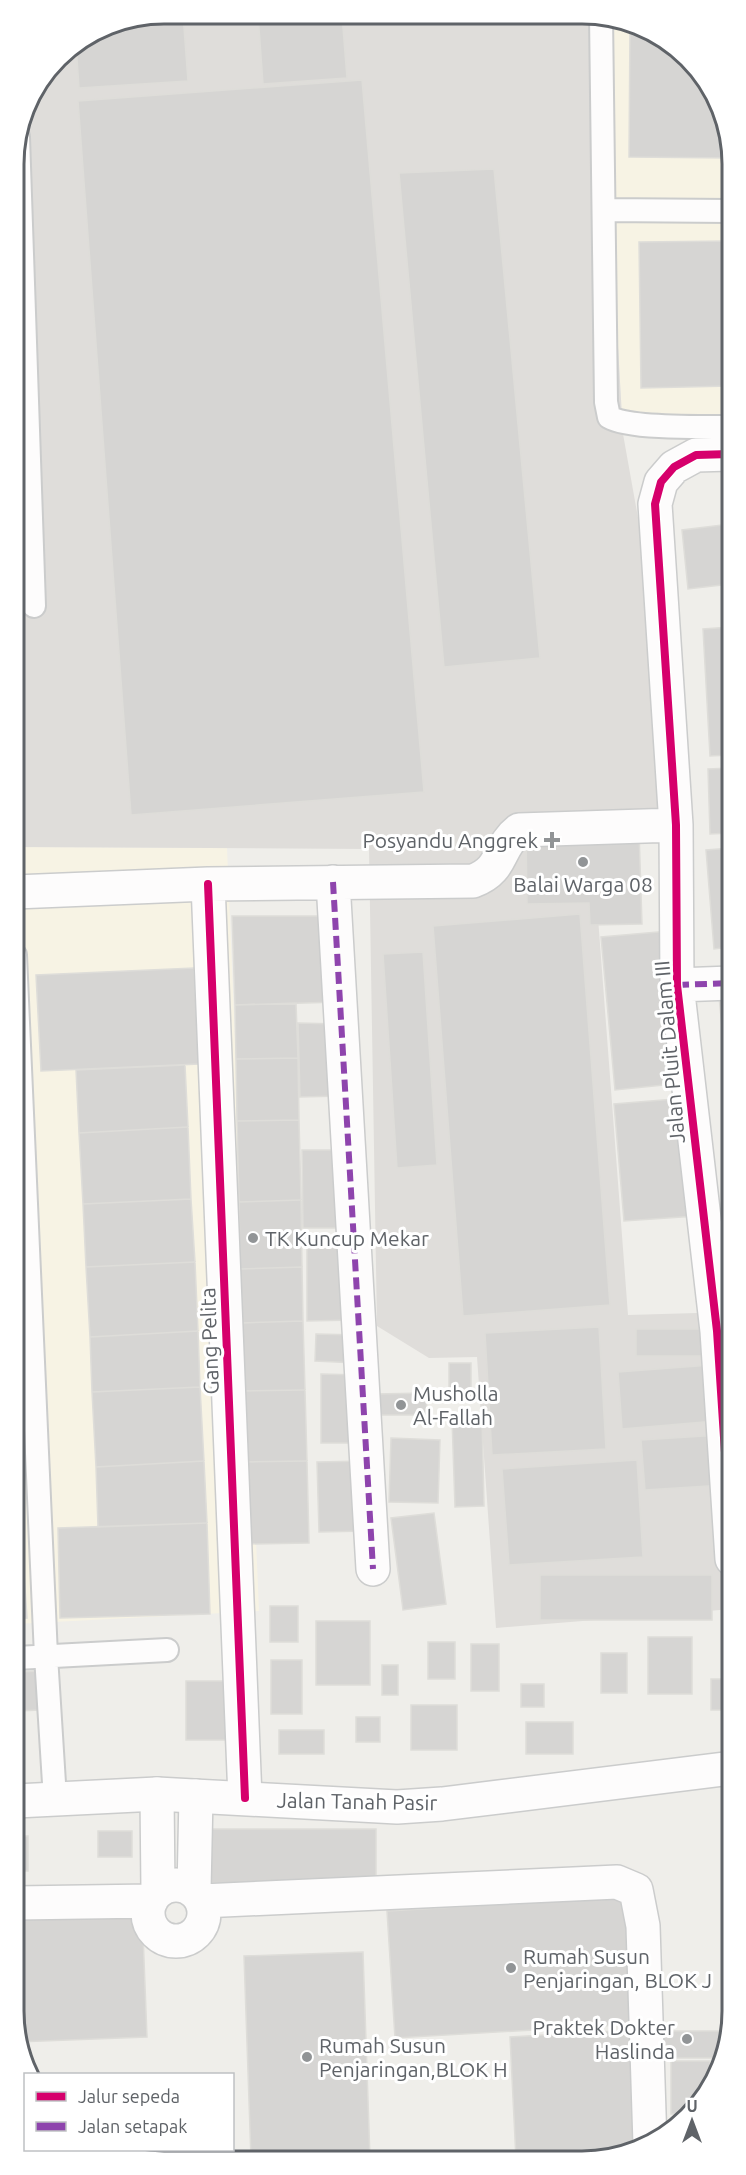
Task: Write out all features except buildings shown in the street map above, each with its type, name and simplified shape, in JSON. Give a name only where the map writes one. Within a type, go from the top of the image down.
[{"type":"street","name":"Jalan Pluit Dalam III","points":[[722,454],[696,454],[674,467],[661,482],[655,504],[676,825],[677,985],[722,1316]]},
{"type":"street","points":[[24,892],[208,884],[473,881],[484,877],[494,868],[510,837],[519,830],[676,825]]},
{"type":"street","points":[[333,882],[374,1569]]},
{"type":"street","name":"Gang Pelita","points":[[208,884],[246,1798]]},
{"type":"street","points":[[677,985],[722,983]]},
{"type":"street","name":"Jalan Tanah Pasir","points":[[24,1801],[157,1794],[397,1806],[431,1805],[722,1769]]},
{"type":"street","points":[[157,1794],[154,1896],[148,1913],[151,1926],[159,1936],[170,1941],[183,1941],[195,1935],[202,1925],[205,1913],[198,1896],[196,1796]]},
{"type":"street","points":[[24,1903],[154,1896],[170,1885],[183,1885],[198,1896],[617,1882],[636,1890],[643,1926],[650,2133]]},
{"type":"lane","points":[[601,26],[606,402],[609,417],[617,422],[722,428]]},
{"type":"lane","points":[[604,210],[722,211]]},
{"type":"lane","points":[[24,313],[34,606]]},
{"type":"lane","points":[[24,1159],[46,1656],[55,1799]]},
{"type":"lane","points":[[24,1657],[166,1650]]},
{"type":"shaded area","points":[[154,24],[600,25],[623,434],[693,825],[591,825],[628,1315],[722,1312],[722,1610],[496,1628],[477,1357],[429,1358],[377,1326],[369,849],[24,847],[24,154],[29,127],[38,102],[65,65],[94,43],[119,31],[136,27]]},
{"type":"shaded area","points":[[600,25],[627,31],[644,38],[681,65],[708,102],[721,145],[722,436],[623,434]]},
{"type":"shaded area","points":[[24,847],[227,848],[259,1611],[24,1624]]},
{"type":"marked path","points":[[333,882],[373,1569]]},
{"type":"marked path","points":[[677,985],[722,983]]},
{"type":"cycle path","points":[[722,454],[696,455],[674,467],[661,482],[655,504],[676,825],[677,985],[717,1331],[722,1407]]},
{"type":"cycle path","points":[[208,884],[245,1798]]},
{"type":"place","name":"Posyandu Anggrek","points":[[552,840]]},
{"type":"place","name":"Balai Warga 08","points":[[583,862]]},
{"type":"place","name":"TK Kuncup Mekar","points":[[253,1238]]},
{"type":"place","name":"Musholla Al-Fallah","points":[[401,1405]]},
{"type":"place","name":"Rumah Susun Penjaringan, BLOK J","points":[[511,1968]]},
{"type":"place","name":"Praktek Dokter Haslinda","points":[[687,2039]]},
{"type":"place","name":"Rumah Susun Penjaringan,BLOK H","points":[[307,2057]]}]
